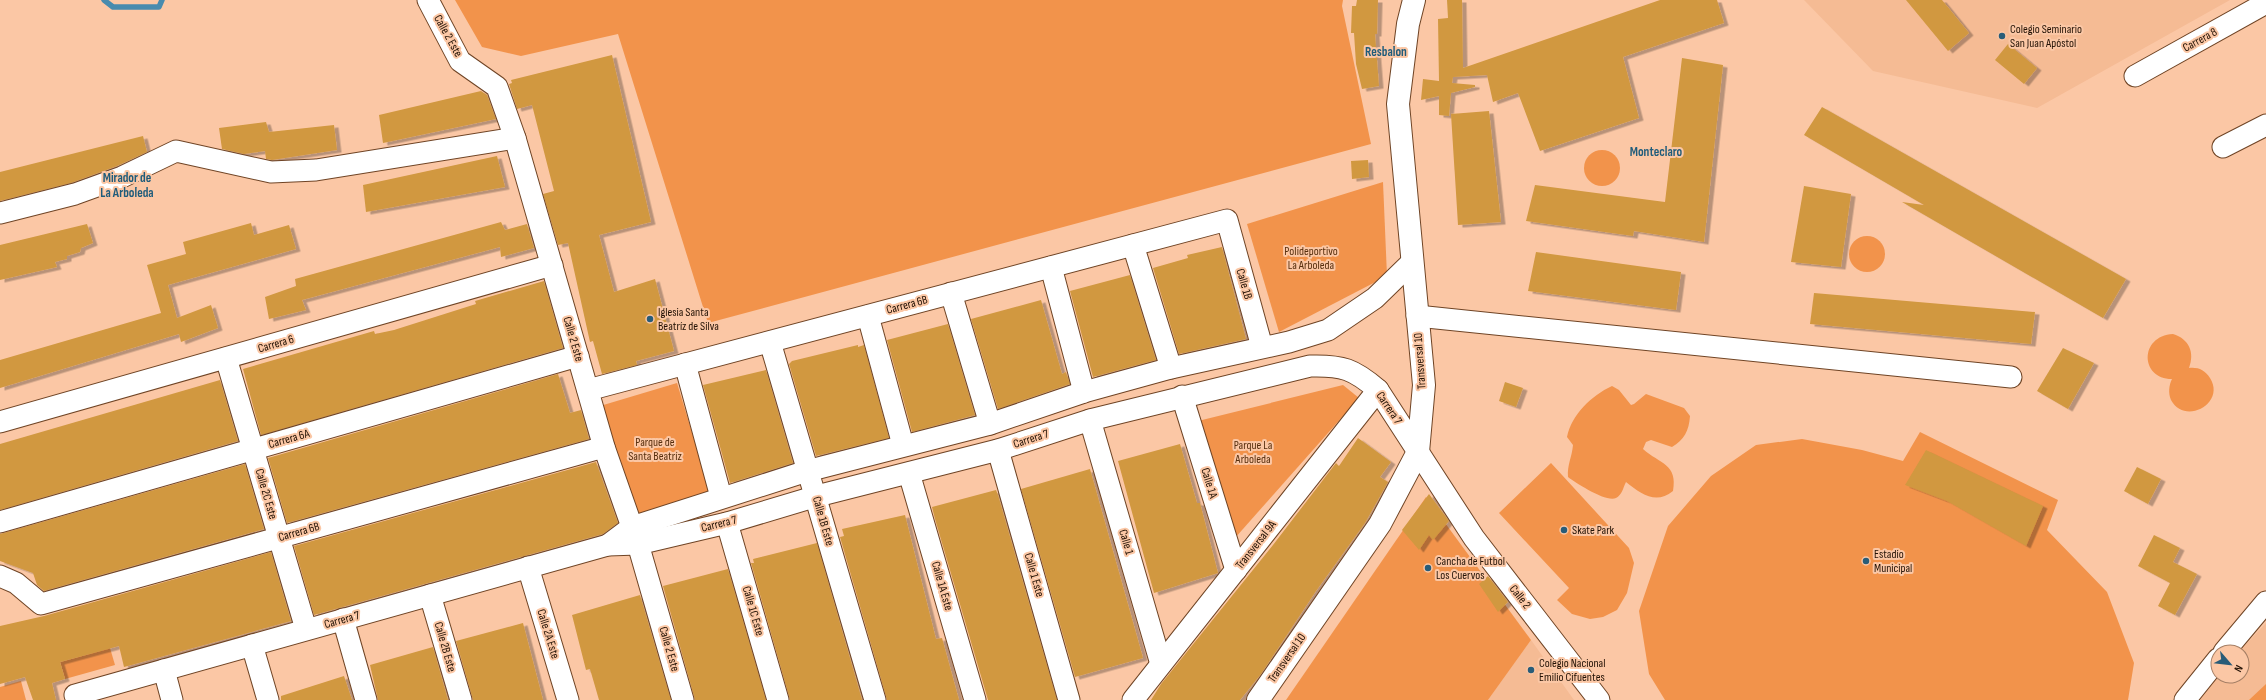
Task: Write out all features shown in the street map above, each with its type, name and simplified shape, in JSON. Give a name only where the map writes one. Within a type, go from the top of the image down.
[{"type":"main road","name":"Transversal 10","points":[[1258,700],[1380,524],[1418,452],[1424,385],[1398,104],[1408,24],[1414,0]]},
{"type":"street","name":"Calle 2 Este","points":[[428,0],[460,61],[497,87],[516,138],[604,447],[635,535],[684,700]]},
{"type":"street","name":"Carrera 8","points":[[2135,76],[2266,3]]},
{"type":"street","points":[[2223,147],[2266,125]]},
{"type":"street","points":[[0,213],[75,194],[122,177],[176,151],[271,172],[316,170],[516,138]]},
{"type":"street","name":"Carrera 6B","points":[[588,390],[1227,220]]},
{"type":"street","name":"Calle 1B","points":[[1227,220],[1262,347]]},
{"type":"street","points":[[1134,245],[1171,368]]},
{"type":"street","name":"Carrera 7","points":[[76,697],[164,670],[608,545],[635,535],[721,497],[807,471],[903,445],[990,424],[1084,392],[1171,368],[1300,339],[1328,330],[1375,298],[1412,262]]},
{"type":"street","name":"Carrera 6","points":[[0,422],[552,266]]},
{"type":"street","points":[[1051,267],[1084,392]]},
{"type":"street","points":[[952,293],[990,424]]},
{"type":"street","points":[[868,316],[903,445]]},
{"type":"street","points":[[1417,316],[2011,377]]},
{"type":"street","name":"Calle 1B Este","points":[[770,342],[875,700]]},
{"type":"street","name":"Carrera 6A","points":[[0,522],[578,356]]},
{"type":"street","name":"Calle 2C Este","points":[[226,358],[306,630]]},
{"type":"street","points":[[685,364],[721,497]]},
{"type":"street","name":"Carrera 7","points":[[635,535],[727,523],[816,496],[998,450],[1090,420],[1182,396],[1310,366],[1348,368],[1361,375],[1378,390],[1418,452]]},
{"type":"street","name":"Transversal 9A","points":[[1133,700],[1378,390]]},
{"type":"street","name":"Calle 1A","points":[[1182,396],[1236,570]]},
{"type":"street","name":"Calle 1","points":[[1090,420],[1162,664]]},
{"type":"street","name":"Carrera 6B","points":[[5,583],[41,604],[604,447]]},
{"type":"street","name":"Calle 1 Este","points":[[998,450],[1069,700]]},
{"type":"street","name":"Calle 2","points":[[1418,452],[1474,538],[1599,700]]},
{"type":"street","name":"Calle 1A Este","points":[[909,473],[975,700]]},
{"type":"street","name":"Calle 1C Este","points":[[727,523],[778,700]]},
{"type":"street","name":"Calle 2A Este","points":[[528,567],[568,700]]},
{"type":"street","name":"Calle 2B Este","points":[[430,595],[461,700]]},
{"type":"street","points":[[2231,644],[2266,602]]},
{"type":"street","points":[[343,619],[366,700]]},
{"type":"street","points":[[252,645],[268,700]]},
{"type":"street","points":[[164,670],[172,700]]},
{"type":"street","points":[[2185,700],[2210,670]]},
{"type":"shaded area","name":"Colegio Seminario San Juan Apóstol","points":[[1804,0],[2230,0],[2037,108],[1873,71]]},
{"type":"shaded area","points":[[2266,623],[2266,700],[2196,700],[2211,684],[2250,684],[2250,644],[2246,644]]},
{"type":"shaded area","name":"Colegio Nacional Emilio Cifuentes","points":[[1531,640],[1574,700],[1488,700]]},
{"type":"green space","points":[[455,0],[1343,0],[1342,6],[1371,144],[708,323],[618,34],[521,56],[482,47]]},
{"type":"green space","points":[[1606,150],[1615,155],[1619,161],[1619,175],[1615,181],[1606,186],[1598,186],[1589,181],[1585,175],[1584,164],[1589,155],[1595,151]]},
{"type":"green space","name":"Polideportivo La Arboleda","points":[[1383,182],[1387,276],[1279,332],[1247,224]]},
{"type":"green space","points":[[1871,236],[1880,241],[1884,247],[1884,261],[1880,267],[1871,272],[1863,272],[1854,267],[1850,261],[1849,250],[1854,241],[1860,237]]},
{"type":"green space","points":[[2173,334],[2183,339],[2189,347],[2191,352],[2191,362],[2189,368],[2204,371],[2210,378],[2213,387],[2213,396],[2208,403],[2202,408],[2194,411],[2185,411],[2177,408],[2169,395],[2172,379],[2161,377],[2154,372],[2149,365],[2149,349],[2154,342],[2162,337]]},
{"type":"green space","name":"Parque de Santa Beatríz","points":[[677,383],[710,492],[632,516],[600,406]]},
{"type":"green space","name":"Parque La Arboleda","points":[[1343,385],[1359,398],[1235,538],[1198,421]]},
{"type":"green space","points":[[1612,386],[1619,390],[1631,405],[1646,394],[1684,408],[1690,416],[1687,431],[1683,438],[1672,447],[1651,440],[1646,442],[1643,449],[1666,466],[1673,475],[1673,491],[1667,495],[1661,497],[1649,496],[1643,494],[1626,482],[1620,495],[1612,499],[1606,498],[1592,492],[1568,477],[1568,469],[1573,445],[1567,437],[1573,421],[1590,400]]},
{"type":"green space","name":"Estadio Municipal","points":[[1920,432],[2058,500],[2047,530],[2107,592],[2134,663],[2128,700],[1665,700],[1649,674],[1639,611],[1668,526],[1711,476],[1756,445],[1802,439],[1862,450],[1903,461]]},
{"type":"green space","name":"Skate Park","points":[[1551,463],[1629,548],[1634,563],[1627,593],[1617,610],[1603,617],[1590,619],[1572,614],[1557,600],[1569,588],[1499,513]]},
{"type":"green space","name":"Cancha de Futbol Los Cuervos","points":[[1426,497],[1531,640],[1488,700],[1286,700]]},
{"type":"green space","points":[[110,648],[115,665],[65,679],[60,662]]},
{"type":"green space","points":[[21,681],[26,700],[0,700],[0,687]]},
{"type":"green space","points":[[2266,684],[2266,700],[2249,700]]},
{"type":"building","points":[[1357,0],[1378,0],[1377,34],[1375,34],[1379,86],[1362,89],[1356,64],[1354,33],[1351,33],[1352,6],[1356,6]]},
{"type":"building","points":[[1447,0],[1462,0],[1463,68],[1660,0],[1717,0],[1724,23],[1623,57],[1639,118],[1540,151],[1518,93],[1493,102],[1487,75],[1453,77],[1452,83],[1475,85],[1475,87],[1451,93],[1449,116],[1439,115],[1439,96],[1421,100],[1423,79],[1439,81],[1438,19],[1448,18]]},
{"type":"building","points":[[1906,0],[1942,0],[1969,33],[1948,51]]},
{"type":"building","points":[[2008,44],[2037,68],[2024,84],[1995,60]]},
{"type":"building","points":[[612,55],[651,222],[599,235],[614,292],[655,279],[674,351],[636,361],[637,365],[602,374],[593,341],[590,342],[568,243],[558,245],[543,194],[554,191],[532,105],[517,109],[509,84],[512,83],[511,80]]},
{"type":"building","points":[[1682,58],[1723,65],[1704,242],[1634,231],[1633,236],[1526,221],[1535,185],[1665,202]]},
{"type":"building","points":[[481,91],[487,95],[496,119],[383,143],[379,115]]},
{"type":"building","points":[[1822,107],[2126,279],[2103,318],[1902,202],[1924,205],[1804,135]]},
{"type":"building","points":[[1489,111],[1501,222],[1458,225],[1451,114]]},
{"type":"building","points":[[266,122],[269,132],[334,125],[337,150],[272,160],[266,159],[265,151],[244,154],[222,149],[219,128]]},
{"type":"building","points":[[143,136],[147,152],[117,166],[71,183],[0,201],[0,172]]},
{"type":"building","points":[[497,156],[505,187],[366,212],[363,185]]},
{"type":"building","points":[[1368,160],[1369,177],[1352,179],[1351,161]]},
{"type":"building","points":[[1804,186],[1851,194],[1841,267],[1791,262]]},
{"type":"building","points":[[501,222],[505,230],[527,224],[534,248],[501,257],[500,247],[302,300],[306,310],[269,319],[265,297],[296,286],[295,279]]},
{"type":"building","points":[[251,223],[254,235],[289,225],[296,249],[168,285],[177,318],[211,305],[218,328],[181,342],[179,334],[0,388],[0,360],[161,313],[147,265],[186,254],[183,242]]},
{"type":"building","points":[[87,224],[93,243],[81,248],[80,252],[67,256],[67,259],[55,262],[57,267],[0,280],[0,245]]},
{"type":"building","points":[[1222,247],[1246,339],[1179,354],[1153,268],[1188,258],[1187,255]]},
{"type":"building","points":[[1536,252],[1681,272],[1676,310],[1528,291]]},
{"type":"building","points":[[1130,275],[1156,360],[1093,377],[1070,291]]},
{"type":"building","points":[[544,281],[563,348],[261,435],[243,369],[374,331],[375,334],[394,330],[476,304],[475,301]]},
{"type":"building","points":[[1814,293],[2035,312],[2031,344],[1810,324]]},
{"type":"building","points":[[1041,300],[1062,374],[1066,372],[1070,384],[998,409],[971,319]]},
{"type":"building","points":[[948,324],[975,415],[912,432],[887,340]]},
{"type":"building","points":[[858,345],[858,347],[864,345],[889,438],[816,456],[789,364],[792,361]]},
{"type":"building","points":[[2063,348],[2094,363],[2068,409],[2037,391]]},
{"type":"building","points":[[766,370],[793,463],[730,483],[703,385]]},
{"type":"building","points":[[558,374],[570,413],[581,410],[589,439],[287,523],[268,458]]},
{"type":"building","points":[[220,380],[238,441],[0,510],[0,444]]},
{"type":"building","points":[[1505,382],[1523,388],[1516,407],[1499,401]]},
{"type":"building","points":[[1358,438],[1391,462],[1380,477],[1388,482],[1365,523],[1316,591],[1261,674],[1240,700],[1151,700],[1161,684],[1273,545],[1336,463],[1339,466]]},
{"type":"building","points":[[1180,444],[1197,503],[1200,503],[1218,573],[1154,593],[1118,461]]},
{"type":"building","points":[[1926,450],[2043,506],[2026,546],[1947,501],[1905,485]]},
{"type":"building","points":[[596,462],[618,523],[603,534],[314,615],[294,546]]},
{"type":"building","points":[[245,464],[264,529],[44,591],[37,585],[33,573],[0,561],[0,534]]},
{"type":"building","points":[[2137,467],[2161,479],[2148,504],[2124,491]]},
{"type":"building","points":[[1090,469],[1143,658],[1075,677],[1021,489]]},
{"type":"building","points":[[996,490],[1057,700],[988,700],[935,519],[932,507]]},
{"type":"building","points":[[1429,494],[1449,521],[1433,540],[1429,535],[1419,550],[1402,530]]},
{"type":"building","points":[[905,515],[936,639],[942,638],[959,700],[887,700],[840,537],[844,536],[842,529]]},
{"type":"building","points":[[2154,535],[2180,548],[2173,562],[2197,574],[2175,615],[2158,606],[2170,583],[2138,566]]},
{"type":"building","points":[[817,543],[862,700],[790,700],[751,563],[754,563],[753,559]]},
{"type":"building","points":[[271,552],[291,621],[124,667],[119,646],[60,662],[65,679],[52,683],[56,700],[33,700],[25,677],[0,684],[0,626],[44,616]]},
{"type":"building","points":[[728,569],[766,700],[695,700],[663,586]]},
{"type":"building","points":[[1488,576],[1508,602],[1498,612],[1479,584]]},
{"type":"building","points":[[640,595],[671,700],[599,700],[590,669],[586,670],[572,615]]},
{"type":"building","points":[[523,623],[543,700],[473,700],[456,641]]},
{"type":"building","points":[[433,647],[448,700],[378,700],[370,665]]},
{"type":"building","points":[[344,676],[352,700],[281,700],[281,696]]},
{"type":"waterway","points":[[104,0],[113,7],[159,7],[162,0]]},
{"type":"place","name":"Colegio Seminario San Juan Apóstol","points":[[2002,36]]},
{"type":"place","name":"Iglesia Santa Beatríz de Silva","points":[[650,319]]},
{"type":"place","name":"Skate Park","points":[[1564,530]]},
{"type":"place","name":"Estadio Municipal","points":[[1866,561]]},
{"type":"place","name":"Cancha de Futbol Los Cuervos","points":[[1428,568]]},
{"type":"place","name":"Colegio Nacional Emilio Cifuentes","points":[[1531,670]]},
{"type":"district","name":"Resbalon","points":[[1386,52]]},
{"type":"district","name":"Monteclaro","points":[[1656,152]]},
{"type":"district","name":"Mirador de La Arboleda","points":[[127,186]]}]
